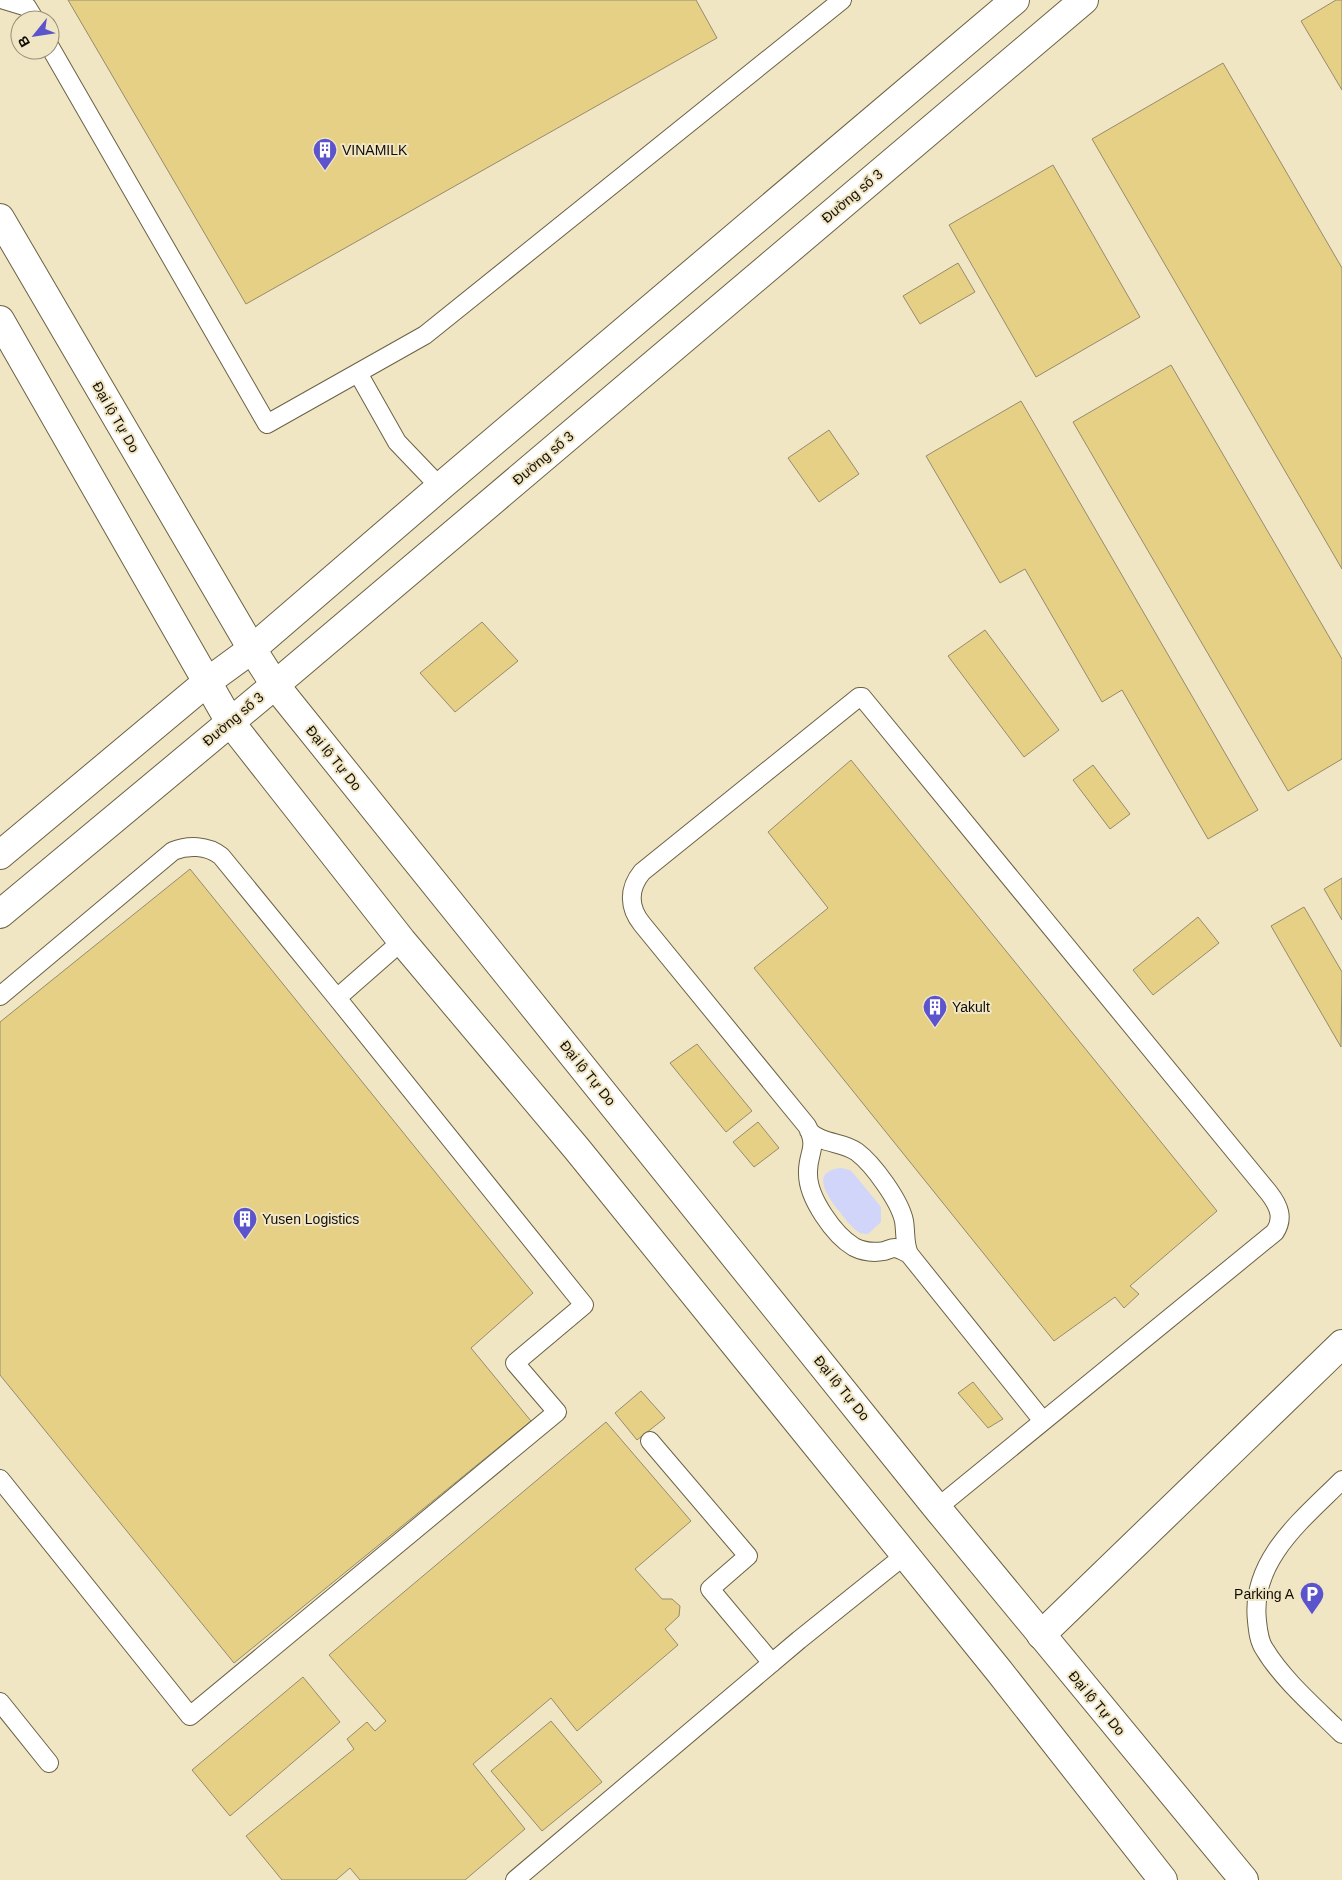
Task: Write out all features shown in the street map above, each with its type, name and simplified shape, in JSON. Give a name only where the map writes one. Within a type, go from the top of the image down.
[{"type":"street","points":[[0,855],[207,682],[252,649],[440,487],[1015,0]]},
{"type":"street","name":"Đường số 3","points":[[0,914],[275,685],[1084,0]]},
{"type":"street","name":"Đại lộ Tự Do","points":[[0,218],[252,649],[275,685],[937,1508],[1244,1880]]},
{"type":"street","points":[[0,320],[230,722],[402,941],[577,1149],[905,1555],[1164,1880]]},
{"type":"street","points":[[1041,1635],[1342,1344]]},
{"type":"lane","points":[[4,0],[27,6],[29,10]]},
{"type":"lane","points":[[57,60],[267,424],[425,335],[842,0]]},
{"type":"lane","points":[[358,373],[397,442],[440,487]]},
{"type":"lane","points":[[937,1508],[1275,1232],[1280,1221],[1278,1208],[1269,1193],[861,696],[642,872],[634,884],[632,905],[638,918],[809,1131],[821,1140],[843,1145],[859,1153],[893,1194],[903,1214],[906,1247],[909,1254],[1043,1421]]},
{"type":"lane","points":[[0,996],[173,852],[191,846],[215,851],[337,998],[584,1304],[515,1363],[557,1412],[190,1716],[0,1480]]},
{"type":"lane","points":[[337,998],[402,941]]},
{"type":"lane","points":[[809,1131],[813,1141],[808,1174],[809,1183],[815,1202],[825,1217],[844,1239],[860,1250],[877,1252],[897,1248],[909,1254]]},
{"type":"lane","points":[[650,1440],[748,1556],[710,1589],[772,1663]]},
{"type":"lane","points":[[1342,1480],[1292,1530],[1272,1556],[1261,1578],[1255,1606],[1258,1633],[1263,1648],[1276,1666],[1342,1734]]},
{"type":"lane","points":[[515,1880],[772,1663],[905,1555]]},
{"type":"lane","points":[[0,1702],[49,1763]]},
{"type":"shaded area","points":[[841,1168],[850,1170],[881,1207],[881,1222],[868,1234],[860,1233],[852,1227],[826,1192],[823,1179],[826,1174],[831,1170]]},
{"type":"building","name":"VINAMILK","points":[[68,0],[696,0],[717,38],[246,304]]},
{"type":"building","points":[[1336,0],[1342,0],[1342,90],[1301,21]]},
{"type":"building","points":[[1223,63],[1342,268],[1342,569],[1092,139]]},
{"type":"building","points":[[1053,165],[1140,317],[1036,377],[949,225]]},
{"type":"building","points":[[958,263],[975,292],[920,324],[903,296]]},
{"type":"building","points":[[1171,365],[1342,659],[1342,759],[1288,791],[1073,422]]},
{"type":"building","points":[[1021,401],[1258,810],[1208,839],[1122,690],[1102,702],[1025,569],[1000,583],[926,456]]},
{"type":"building","points":[[829,430],[859,474],[819,502],[788,458]]},
{"type":"building","points":[[482,622],[518,661],[455,712],[420,673]]},
{"type":"building","points":[[985,630],[1059,730],[1024,757],[948,656]]},
{"type":"building","name":"Yakult","points":[[851,760],[1217,1211],[1130,1286],[1139,1294],[1124,1308],[1115,1297],[1054,1341],[754,968],[828,908],[768,832]]},
{"type":"building","points":[[1093,765],[1130,814],[1110,829],[1073,780]]},
{"type":"building","name":"Yusen Logistics","points":[[190,869],[533,1293],[471,1348],[531,1421],[234,1663],[0,1375],[0,1022]]},
{"type":"building","points":[[1342,878],[1342,920],[1324,889]]},
{"type":"building","points":[[1304,907],[1342,972],[1341,1047],[1271,926]]},
{"type":"building","points":[[1198,917],[1219,943],[1153,995],[1133,970]]},
{"type":"building","points":[[697,1044],[752,1111],[726,1132],[670,1063]]},
{"type":"building","points":[[758,1122],[779,1148],[754,1167],[733,1142]]},
{"type":"building","points":[[973,1382],[1003,1419],[988,1428],[958,1393]]},
{"type":"building","points":[[641,1391],[665,1418],[637,1440],[615,1413]]},
{"type":"building","points":[[606,1422],[691,1521],[635,1569],[662,1599],[672,1599],[680,1606],[679,1616],[665,1629],[678,1645],[577,1731],[551,1698],[473,1764],[525,1829],[465,1880],[360,1880],[350,1868],[336,1880],[282,1880],[246,1836],[354,1749],[347,1739],[367,1722],[375,1731],[386,1721],[329,1655]]},
{"type":"building","points":[[303,1677],[340,1722],[230,1816],[192,1770]]},
{"type":"building","points":[[551,1721],[602,1782],[542,1831],[491,1771]]},
{"type":"place","name":"VINAMILK","points":[[325,171]]},
{"type":"place","name":"Yakult","points":[[935,1028]]},
{"type":"place","name":"Yusen Logistics","points":[[245,1240]]},
{"type":"place","name":"Parking A","points":[[1312,1615]]}]
